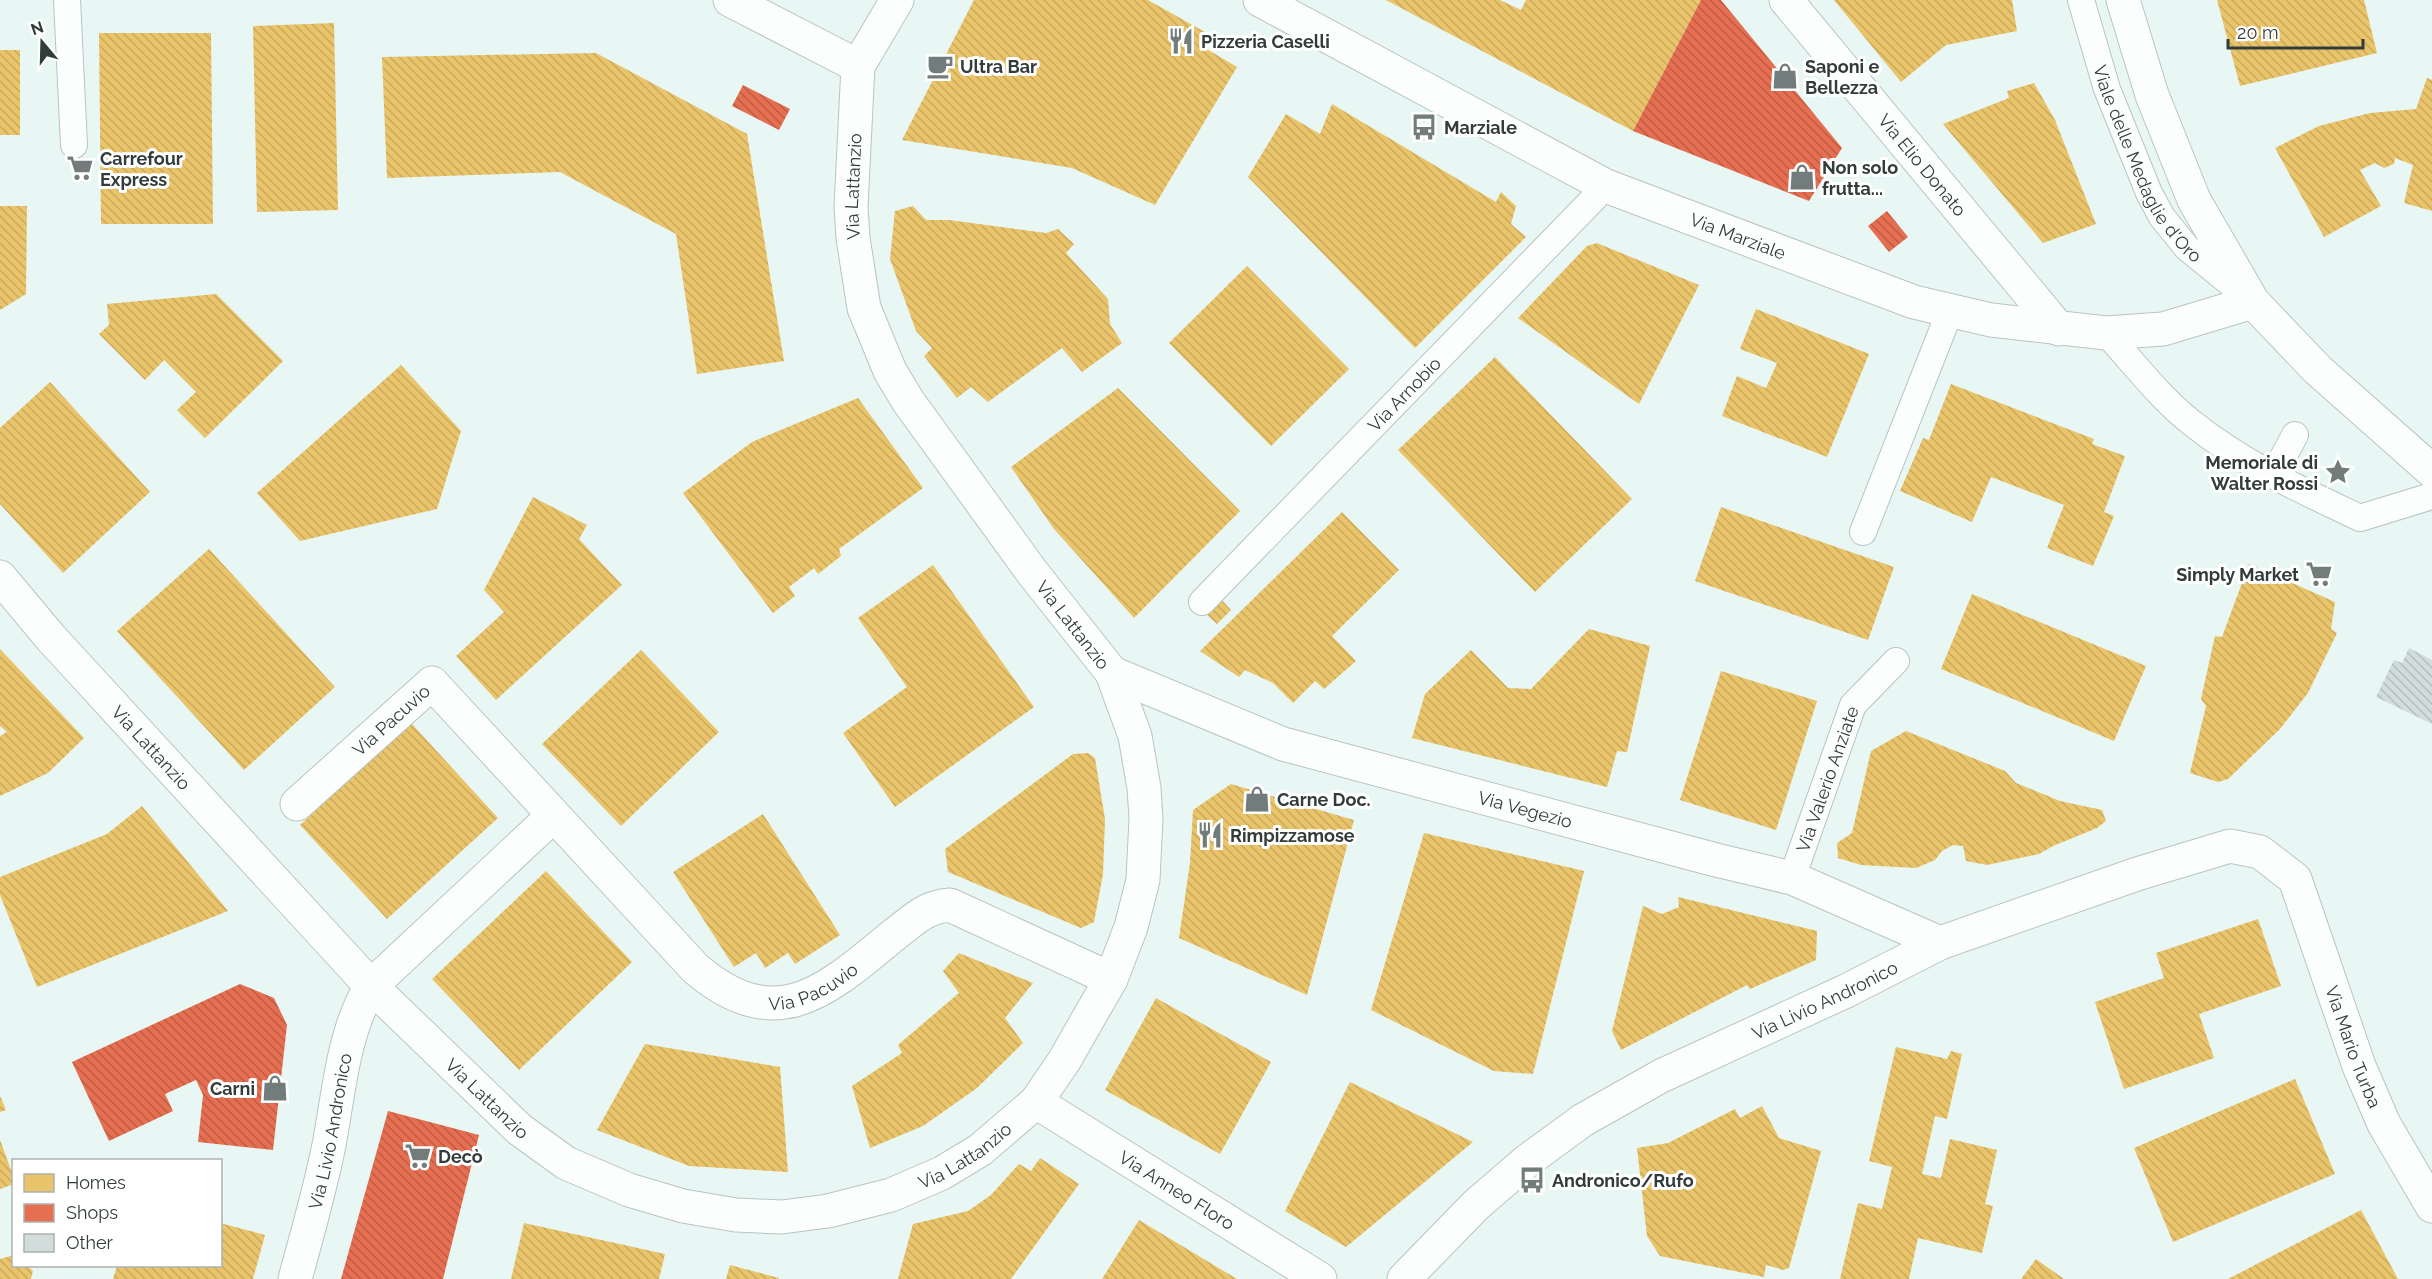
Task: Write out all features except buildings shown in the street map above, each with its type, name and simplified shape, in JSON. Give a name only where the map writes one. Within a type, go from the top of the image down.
[{"type":"street","points":[[730,0],[858,66],[897,0]]},
{"type":"street","name":"Via Marziale","points":[[1260,0],[1606,186],[1806,264],[1914,302],[1950,311],[2059,329],[2106,333],[2163,329],[2253,302]]},
{"type":"street","name":"Via Elio Donato","points":[[1786,0],[2059,329]]},
{"type":"street","name":"Viale delle Medaglie d'Oro","points":[[2123,0],[2152,94],[2194,200],[2253,302],[2318,370],[2432,471]]},
{"type":"street","name":"Via Lattanzio","points":[[0,577],[51,638],[371,986],[495,1107],[545,1150],[583,1171],[629,1190],[706,1211],[735,1215],[802,1215],[897,1192],[942,1173],[980,1150],[1036,1102],[1064,1061],[1111,979],[1131,927],[1143,880],[1146,829],[1143,788],[1136,736],[1112,673],[1032,572],[938,443],[890,371],[864,308],[853,238],[852,197],[858,66]]},
{"type":"street","name":"Via Vegezio","points":[[1112,673],[1283,744],[1704,857],[1792,878],[1940,943]]},
{"type":"street","name":"Via Pacuvio","points":[[297,804],[432,683],[695,968],[726,990],[761,1003],[786,1003],[811,997],[833,984],[928,908],[951,905],[1111,979]]},
{"type":"street","points":[[371,986],[553,816]]},
{"type":"street","name":"Via Livio Andronico","points":[[1404,1279],[1499,1184],[1591,1116],[1693,1060],[1846,991],[1940,943],[2219,848],[2240,847],[2260,852],[2295,879]]},
{"type":"street","name":"Via Mario Turba","points":[[2295,879],[2363,1076],[2384,1125],[2432,1206]]},
{"type":"street","name":"Via Livio Andronico","points":[[294,1279],[328,1147],[349,1035],[371,986]]},
{"type":"street","name":"Via Anneo Floro","points":[[1036,1102],[1320,1279]]},
{"type":"lane","points":[[67,0],[74,145]]},
{"type":"lane","name":"Viale delle Medaglie d'Oro","points":[[2081,0],[2107,89],[2149,193],[2162,217],[2187,248],[2253,302]]},
{"type":"lane","name":"Via Arnobio","points":[[1202,602],[1606,186]]},
{"type":"lane","points":[[1863,532],[1950,311]]},
{"type":"lane","points":[[2106,333],[2190,422],[2239,458],[2273,476],[2360,518],[2432,496]]},
{"type":"lane","points":[[2273,476],[2295,435]]},
{"type":"lane","name":"Via Valerio Anziate","points":[[1792,878],[1853,705],[1896,661]]},
{"type":"place","name":"Pizzeria Caselli","points":[[1181,41]]},
{"type":"place","name":"Ultra Bar","points":[[940,66]]},
{"type":"place","name":"Saponi e Bellezza","points":[[1785,76]]},
{"type":"place","name":"Marziale","points":[[1424,127]]},
{"type":"place","name":"Carrefour Express","points":[[80,168]]},
{"type":"place","name":"Non solo frutta...","points":[[1802,177]]},
{"type":"place","name":"Memoriale di Walter Rossi","points":[[2338,472]]},
{"type":"place","name":"Simply Market","points":[[2319,574]]},
{"type":"place","name":"Carne Doc.","points":[[1257,799]]},
{"type":"place","name":"Rimpizzamose","points":[[1210,835]]},
{"type":"place","name":"Carni","points":[[275,1088]]},
{"type":"place","name":"Decò","points":[[418,1156]]},
{"type":"place","name":"Andronico/Rufo","points":[[1532,1180]]}]
